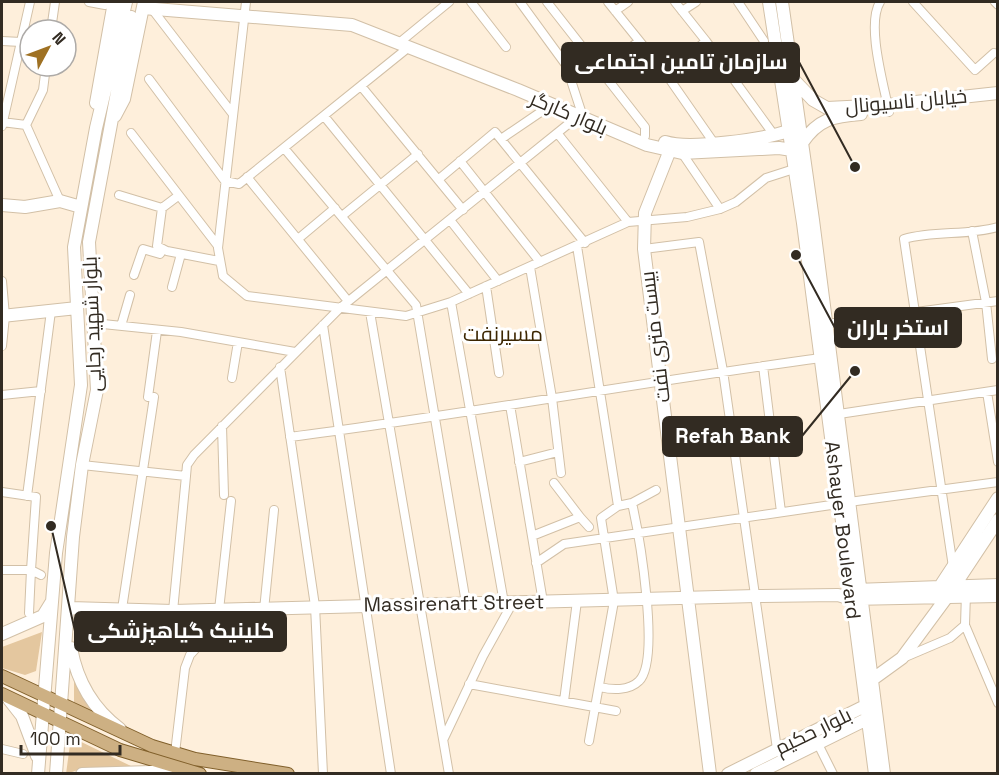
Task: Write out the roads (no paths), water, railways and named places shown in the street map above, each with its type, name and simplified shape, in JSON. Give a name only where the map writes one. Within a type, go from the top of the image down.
[{"type":"main road","points":[[2,676],[46,695],[138,741],[175,753],[288,774]]},
{"type":"main road","points":[[4,695],[120,750],[200,774]]},
{"type":"main road","points":[[120,750],[117,739],[126,735]]},
{"type":"street","points":[[26,18],[30,2]]},
{"type":"street","points":[[53,18],[55,2]]},
{"type":"street","points":[[89,2],[110,3],[96,102],[96,128]]},
{"type":"street","name":"بلوار شهید رجایی","points":[[38,767],[46,695],[56,553],[69,449],[78,412],[81,360],[74,247],[96,128],[104,105],[126,2]]},
{"type":"street","points":[[246,2],[218,246],[223,276],[247,296],[406,316],[418,314],[451,302],[628,222],[687,216],[720,209],[736,202],[766,178],[795,169]]},
{"type":"street","points":[[149,79],[225,181],[239,184],[362,86],[449,2]]},
{"type":"street","points":[[471,2],[506,47]]},
{"type":"street","points":[[173,611],[183,476],[187,465],[222,426],[340,308],[522,164],[579,114],[566,65],[522,2]]},
{"type":"street","points":[[547,2],[645,127],[645,136]]},
{"type":"street","points":[[608,2],[666,74],[714,142]]},
{"type":"street","points":[[615,11],[628,2]]},
{"type":"street","points":[[675,2],[774,135]]},
{"type":"street","points":[[682,11],[696,2]]},
{"type":"street","points":[[738,2],[764,41],[763,46],[748,59]]},
{"type":"street","name":"Ashayer Boulevard","points":[[769,2],[789,130],[797,147],[795,169],[844,503]]},
{"type":"street","name":"Ashayer Boulevard","points":[[782,2],[797,147],[827,324],[839,414],[852,594],[875,774]]},
{"type":"street","points":[[880,2],[876,10],[876,36],[888,108]]},
{"type":"street","points":[[913,2],[975,70],[996,53]]},
{"type":"street","points":[[143,5],[352,25],[518,90]]},
{"type":"street","points":[[143,5],[232,112]]},
{"type":"street","name":"بلوار شهید رجایی","points":[[56,774],[62,721],[73,537],[82,465],[94,415],[97,380],[89,242],[112,122],[143,5]]},
{"type":"street","points":[[2,41],[18,42]]},
{"type":"street","points":[[602,71],[639,41]]},
{"type":"street","points":[[666,74],[706,41]]},
{"type":"street","points":[[18,54],[2,120],[26,125]]},
{"type":"street","name":"خیابان ناسیونال","points":[[791,76],[823,107],[888,108],[998,100]]},
{"type":"street","points":[[26,125],[43,90],[44,78]]},
{"type":"street","points":[[362,86],[463,210]]},
{"type":"street","name":"بلوار کارگر","points":[[518,90],[525,89],[579,114],[674,150],[797,147]]},
{"type":"street","name":"بلوار کارگر","points":[[518,90],[551,105],[645,136],[674,150],[714,142],[774,135],[789,130]]},
{"type":"street","name":"خیابان ناسیونال","points":[[797,147],[812,129],[826,118],[998,93]]},
{"type":"street","points":[[501,139],[551,105]]},
{"type":"street","points":[[324,116],[469,294]]},
{"type":"street","points":[[26,125],[60,201]]},
{"type":"street","points":[[439,179],[495,132],[522,164],[581,244],[618,506]]},
{"type":"street","points":[[131,133],[218,246]]},
{"type":"street","points":[[558,134],[628,222]]},
{"type":"street","points":[[284,148],[410,297],[418,314],[466,603]]},
{"type":"street","points":[[674,150],[720,209]]},
{"type":"street","name":"بیست متری نفت","points":[[674,150],[658,177],[645,221],[644,249],[710,774]]},
{"type":"street","points":[[342,216],[418,154]]},
{"type":"street","points":[[460,161],[540,262]]},
{"type":"street","points":[[247,177],[348,301]]},
{"type":"street","points":[[119,195],[162,208]]},
{"type":"street","points":[[178,196],[162,208],[157,246],[181,254],[219,261]]},
{"type":"street","points":[[2,205],[25,207],[60,201],[81,207]]},
{"type":"street","points":[[298,239],[335,208]]},
{"type":"street","points":[[450,220],[498,281]]},
{"type":"street","points":[[952,568],[904,239],[921,234],[998,227]]},
{"type":"street","points":[[972,231],[986,302],[992,359]]},
{"type":"street","points":[[644,249],[699,242],[723,371],[777,749]]},
{"type":"street","points":[[134,275],[143,249],[160,254],[163,249]]},
{"type":"street","points":[[172,287],[181,254]]},
{"type":"street","points":[[530,267],[552,398],[561,473]]},
{"type":"street","points":[[2,281],[2,346]]},
{"type":"street","points":[[486,286],[499,373]]},
{"type":"street","points":[[121,326],[130,296]]},
{"type":"street","points":[[827,324],[998,301]]},
{"type":"street","points":[[444,738],[508,602],[469,411],[451,302]]},
{"type":"street","points":[[3,316],[77,308]]},
{"type":"street","points":[[29,613],[32,496],[40,391],[51,311]]},
{"type":"street","points":[[370,312],[449,774]]},
{"type":"street","points":[[93,323],[181,332],[295,352]]},
{"type":"street","points":[[323,325],[367,605],[390,774]]},
{"type":"street","points":[[122,609],[142,470],[157,331]]},
{"type":"street","points":[[232,378],[238,342]]},
{"type":"street","points":[[290,437],[435,417],[659,380],[821,358]]},
{"type":"street","points":[[763,366],[781,512]]},
{"type":"street","points":[[280,367],[315,606],[323,774]]},
{"type":"street","points":[[839,414],[998,390]]},
{"type":"street","points":[[2,395],[40,391]]},
{"type":"street","points":[[987,392],[998,462]]},
{"type":"street","points":[[510,405],[543,602]]},
{"type":"street","points":[[78,412],[94,415]]},
{"type":"street","points":[[219,610],[228,498],[222,426]]},
{"type":"street","points":[[519,462],[558,452]]},
{"type":"street","points":[[82,465],[183,476]]},
{"type":"street","points":[[536,562],[564,544],[604,537],[998,482]]},
{"type":"street","points":[[554,483],[589,527]]},
{"type":"street","points":[[589,741],[614,601],[601,518],[618,506],[632,503],[656,490]]},
{"type":"street","points":[[2,492],[32,496]]},
{"type":"street","points":[[902,658],[930,618],[952,568],[997,501]]},
{"type":"street","points":[[600,687],[611,690],[627,688],[639,681],[647,669],[650,658],[647,598],[639,533],[632,503]]},
{"type":"street","points":[[264,610],[274,510]]},
{"type":"street","points":[[532,536],[580,517]]},
{"type":"street","points":[[998,520],[962,590],[965,625],[998,703]]},
{"type":"street","points":[[2,570],[31,570],[41,575]]},
{"type":"street","points":[[940,594],[998,585]]},
{"type":"street","points":[[962,590],[998,596]]},
{"type":"street","points":[[2,634],[43,616],[50,607],[54,593]]},
{"type":"street","name":"Ashayer Boulevard","points":[[852,594],[873,679],[884,774]]},
{"type":"street","name":"Massirenaft Street","points":[[70,608],[173,611],[264,610],[315,606],[614,601],[647,598],[940,594]]},
{"type":"street","points":[[564,701],[577,601]]},
{"type":"street","points":[[175,753],[185,668],[190,655],[212,634],[231,627],[244,610]]},
{"type":"street","points":[[873,679],[902,658],[950,638],[965,625]]},
{"type":"street","points":[[68,631],[78,673],[93,702],[111,722],[138,741]]},
{"type":"street","points":[[469,684],[616,711]]},
{"type":"street","points":[[4,695],[22,716],[38,767]]},
{"type":"street","name":"بلوار حکیم","points":[[728,774],[867,705]]},
{"type":"street","name":"بلوار حکیم","points":[[756,774],[869,718]]},
{"type":"street","points":[[817,742],[833,774]]},
{"type":"street","points":[[2,749],[23,754]]},
{"type":"street","points":[[82,774],[186,771]]},
{"type":"place","name":"سازمان تامین اجتماعی","points":[[855,167]]},
{"type":"place","name":"استخر باران","points":[[796,255]]},
{"type":"place","name":"Refah Bank","points":[[855,371]]},
{"type":"place","name":"کلینیک گیاهپزشکی","points":[[51,526]]},
{"type":"district","name":"مسیرنفت","points":[[503,333]]}]
